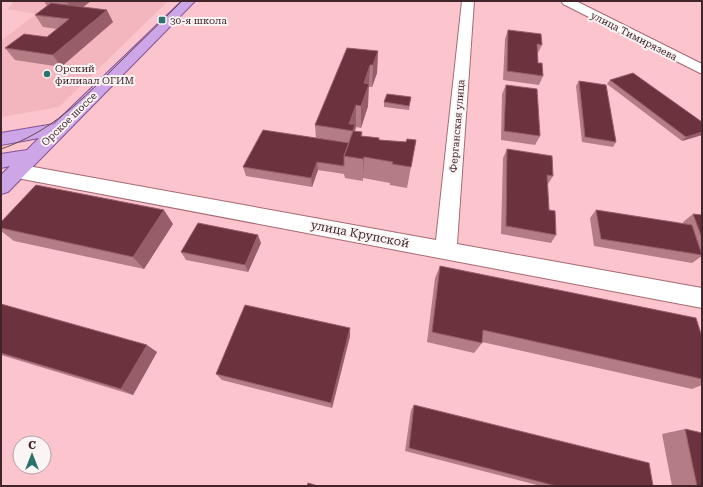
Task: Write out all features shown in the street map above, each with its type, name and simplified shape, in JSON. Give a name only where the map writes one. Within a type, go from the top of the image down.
[{"type":"main road","name":"Орское шоссе","points":[[9,166],[32,156],[189,1]]},
{"type":"main road","points":[[1,139],[60,129]]},
{"type":"main road","points":[[1,187],[9,166]]},
{"type":"street","name":"Ферганская улица","points":[[446,250],[468,1]]},
{"type":"street","name":"улица Тимирязева","points":[[566,1],[702,70]]},
{"type":"street","name":"улица Крупской","points":[[9,166],[702,298]]},
{"type":"shaded area","name":"Орский филиаал ОГИМ","points":[[14,1],[168,1],[59,107],[1,117],[1,41],[36,14],[8,9]]},
{"type":"building","points":[[51,3],[107,10],[53,55],[5,48],[24,34],[47,37],[69,19],[35,15]]},
{"type":"building","points":[[508,30],[541,34],[542,45],[537,44],[538,63],[542,63],[543,76],[507,71]]},
{"type":"building","points":[[347,48],[378,51],[373,65],[370,65],[364,83],[369,84],[361,106],[356,105],[349,124],[355,124],[353,131],[315,125]]},
{"type":"building","points":[[633,73],[702,122],[702,132],[686,137],[610,80]]},
{"type":"building","points":[[579,81],[606,85],[616,142],[585,137]]},
{"type":"building","points":[[506,85],[537,89],[540,136],[504,131]]},
{"type":"building","points":[[387,94],[411,97],[409,106],[384,102]]},
{"type":"building","points":[[263,130],[349,143],[344,156],[344,166],[317,162],[311,178],[243,167]]},
{"type":"building","points":[[353,131],[362,132],[361,136],[379,138],[379,140],[406,142],[407,139],[416,140],[411,167],[364,157],[363,159],[344,156]]},
{"type":"building","points":[[507,149],[552,156],[553,176],[547,175],[549,210],[555,211],[556,235],[506,226]]},
{"type":"building","points":[[36,185],[164,210],[133,257],[1,228],[1,222]]},
{"type":"building","points":[[596,210],[692,225],[702,255],[601,239]]},
{"type":"building","points":[[693,214],[702,215],[702,238]]},
{"type":"building","points":[[198,223],[258,235],[245,265],[181,252]]},
{"type":"building","points":[[440,266],[696,318],[702,337],[702,379],[483,330],[482,343],[432,332]]},
{"type":"building","points":[[1,304],[147,345],[121,389],[1,353]]},
{"type":"building","points":[[245,305],[350,328],[331,403],[216,374]]},
{"type":"building","points":[[414,405],[649,463],[653,486],[556,486],[409,448]]},
{"type":"building","points":[[685,429],[702,433],[702,486],[697,486]]},
{"type":"building","points":[[308,483],[318,486],[307,486]]},
{"type":"tram line","points":[[1,149],[35,134],[65,114],[92,90],[182,1]]},
{"type":"place","name":"30-я школа","points":[[162,20]]},
{"type":"place","name":"Орский филиаал ОГИМ","points":[[47,74]]}]
